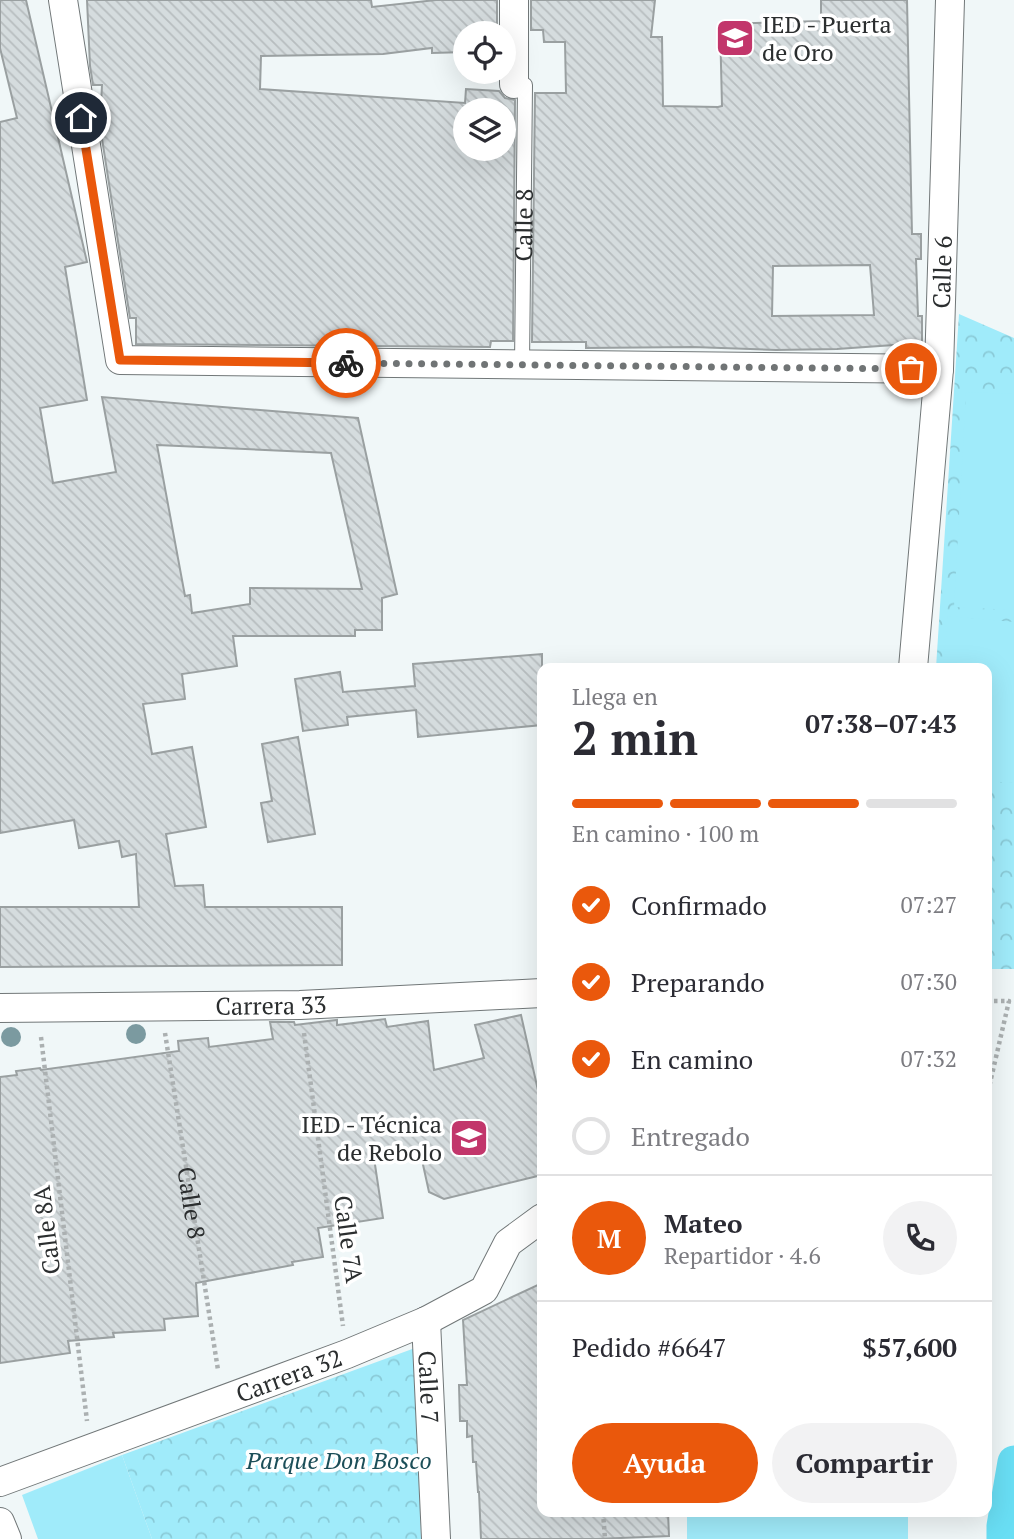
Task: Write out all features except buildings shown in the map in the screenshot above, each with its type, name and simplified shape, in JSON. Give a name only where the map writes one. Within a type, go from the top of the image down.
[{"type":"street","points":[[63,0],[120,360],[939,369]]},
{"type":"street","name":"Calle 8","points":[[514,0],[520,85]]},
{"type":"street","name":"Calle 6","points":[[913,663],[939,369],[948,143],[950,0]]},
{"type":"street","name":"Carrera 33","points":[[0,1009],[537,1000]]},
{"type":"street","name":"Carrera 32","points":[[0,1482],[347,1354],[426,1321],[484,1290],[508,1243],[537,1222]]},
{"type":"street","name":"Calle 7","points":[[426,1321],[436,1539]]},
{"type":"street","points":[[0,1522],[6,1539]]},
{"type":"lane","name":"Calle 8","points":[[520,85],[522,365]]},
{"type":"path","points":[[992,1001],[1009,1000],[992,1074]]},
{"type":"path","name":"Calle 7A","points":[[300,1005],[347,1354]]},
{"type":"path","name":"Calle 8","points":[[161,1008],[222,1398]]},
{"type":"path","name":"Calle 8A","points":[[37,1009],[90,1448]]},
{"type":"path","points":[[603,1517],[605,1539]]},
{"type":"green space","points":[[959,314],[1014,338],[1014,969],[992,969],[992,663],[936,663]]},
{"type":"green space","points":[[966,392],[1014,394],[1014,610],[954,607]]},
{"type":"green space","points":[[948,616],[1014,622],[1014,783],[992,781],[992,663],[943,663]]},
{"type":"green space","name":"Parque Don Bosco","points":[[415,1348],[421,1539],[152,1539],[122,1455]]},
{"type":"green space","points":[[122,1455],[152,1539],[38,1539],[22,1495]]},
{"type":"green space","points":[[687,1517],[908,1517],[908,1539],[687,1539]]},
{"type":"waterway","points":[[1003,1539],[1014,1462]]},
{"type":"way so far","points":[[346,363],[911,369]]},
{"type":"place","name":"IED - Puerta de Oro","points":[[735,38]]},
{"type":"place","name":"IED - Técnica de Rebolo","points":[[469,1138]]},
{"type":"route","points":[[81,118],[120,360],[346,363]]}]
